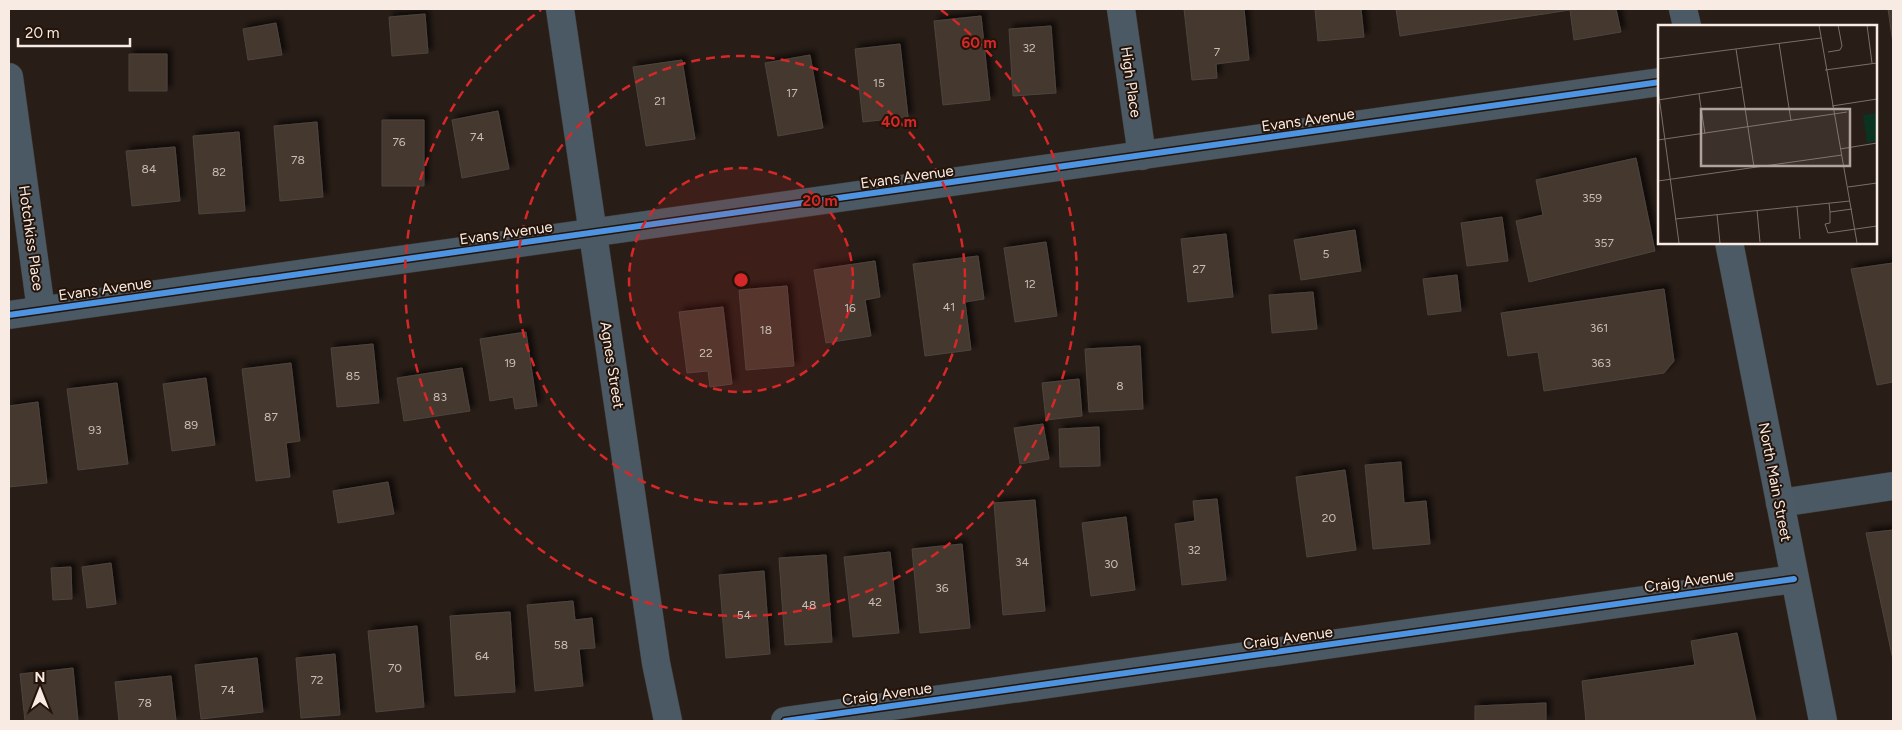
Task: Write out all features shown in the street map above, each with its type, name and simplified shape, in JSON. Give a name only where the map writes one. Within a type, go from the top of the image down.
[{"type":"main road","points":[[1683,9],[1687,25]]},
{"type":"main road","name":"North Main Street","points":[[1729,244],[1823,721]]},
{"type":"street","name":"Agnes Street","points":[[560,9],[656,663],[668,721]]},
{"type":"street","name":"High Place","points":[[1121,9],[1142,156]]},
{"type":"street","name":"Hotchkiss Place","points":[[9,77],[41,310]]},
{"type":"street","name":"Evans Avenue","points":[[9,315],[1658,82]]},
{"type":"street","points":[[1780,503],[1893,486]]},
{"type":"street","name":"Craig Avenue","points":[[785,721],[1794,579]]},
{"type":"building","points":[[1184,9],[1244,9],[1249,60],[1216,64],[1217,78],[1192,80]]},
{"type":"building","points":[[1315,9],[1361,9],[1364,37],[1318,41]]},
{"type":"building","points":[[1396,9],[1616,9],[1621,32],[1574,40],[1570,10],[1400,36]]},
{"type":"building","points":[[1888,9],[1893,9],[1893,44]]},
{"type":"building","points":[[425,14],[428,53],[392,56],[389,17]]},
{"type":"building","points":[[981,16],[990,100],[943,105],[934,21]]},
{"type":"building","points":[[276,23],[282,55],[248,60],[243,29]]},
{"type":"building","points":[[1051,26],[1056,93],[1013,96],[1009,29]]},
{"type":"building","points":[[900,44],[908,117],[863,122],[855,49]]},
{"type":"building","points":[[129,54],[167,54],[167,91],[129,91]]},
{"type":"building","points":[[810,55],[823,128],[778,136],[765,63]]},
{"type":"building","points":[[682,60],[695,139],[646,146],[633,67]]},
{"type":"building","points":[[498,111],[509,169],[462,178],[452,120]]},
{"type":"building","points":[[382,120],[424,120],[424,186],[382,186]]},
{"type":"building","points":[[317,122],[323,197],[280,201],[274,126]]},
{"type":"building","points":[[239,132],[245,211],[199,214],[193,136]]},
{"type":"building","points":[[175,147],[180,201],[132,206],[126,151]]},
{"type":"building","points":[[1636,158],[1655,251],[1529,282],[1516,221],[1543,215],[1536,180]]},
{"type":"building","points":[[1502,217],[1508,261],[1467,266],[1461,223]]},
{"type":"building","points":[[1355,230],[1361,271],[1301,280],[1294,240]]},
{"type":"building","points":[[1226,234],[1233,297],[1188,302],[1181,239]]},
{"type":"building","points":[[1046,242],[1057,316],[1015,322],[1004,248]]},
{"type":"building","points":[[978,256],[984,299],[965,302],[971,350],[925,356],[913,264]]},
{"type":"building","points":[[875,261],[880,297],[865,300],[871,336],[826,343],[814,270]]},
{"type":"building","points":[[1893,263],[1893,382],[1877,385],[1851,269]]},
{"type":"building","points":[[1457,275],[1461,311],[1428,315],[1423,279]]},
{"type":"building","points":[[787,286],[794,366],[746,370],[739,290]]},
{"type":"building","points":[[1664,289],[1674,361],[1664,373],[1544,391],[1538,352],[1508,356],[1501,313]]},
{"type":"building","points":[[1313,292],[1317,329],[1272,333],[1269,295]]},
{"type":"building","points":[[723,307],[732,384],[710,387],[708,371],[687,373],[679,312]]},
{"type":"building","points":[[526,332],[537,406],[515,409],[513,397],[490,401],[480,339]]},
{"type":"building","points":[[373,344],[379,403],[337,407],[331,348]]},
{"type":"building","points":[[1140,346],[1143,409],[1089,412],[1085,349]]},
{"type":"building","points":[[291,363],[300,441],[286,443],[290,477],[256,481],[242,369]]},
{"type":"building","points":[[462,368],[470,411],[404,421],[397,378]]},
{"type":"building","points":[[206,378],[215,445],[172,451],[163,384]]},
{"type":"building","points":[[1079,379],[1082,416],[1046,420],[1042,383]]},
{"type":"building","points":[[117,383],[128,464],[78,470],[67,389]]},
{"type":"building","points":[[38,402],[47,483],[9,487],[9,406]]},
{"type":"building","points":[[1043,424],[1049,459],[1020,464],[1014,428]]},
{"type":"building","points":[[1099,427],[1100,466],[1060,467],[1059,429]]},
{"type":"building","points":[[1401,462],[1404,503],[1426,501],[1430,544],[1373,549],[1365,465]]},
{"type":"building","points":[[1345,470],[1356,550],[1307,557],[1296,477]]},
{"type":"building","points":[[388,482],[394,514],[338,523],[333,491]]},
{"type":"building","points":[[1217,499],[1226,580],[1182,585],[1175,524],[1195,521],[1193,501]]},
{"type":"building","points":[[1035,500],[1045,611],[1003,615],[994,503]]},
{"type":"building","points":[[1126,517],[1135,590],[1091,596],[1082,523]]},
{"type":"building","points":[[1893,530],[1893,660],[1866,533]]},
{"type":"building","points":[[962,544],[970,628],[920,633],[912,549]]},
{"type":"building","points":[[890,552],[899,633],[853,637],[844,557]]},
{"type":"building","points":[[826,555],[832,642],[785,645],[779,558]]},
{"type":"building","points":[[111,563],[116,604],[87,608],[82,567]]},
{"type":"building","points":[[71,567],[72,599],[53,600],[51,568]]},
{"type":"building","points":[[764,571],[770,654],[726,658],[719,575]]},
{"type":"building","points":[[573,601],[575,620],[592,618],[595,648],[579,649],[583,686],[535,691],[527,605]]},
{"type":"building","points":[[510,612],[515,692],[455,696],[450,616]]},
{"type":"building","points":[[417,626],[424,707],[376,712],[368,631]]},
{"type":"building","points":[[1737,633],[1756,721],[1586,721],[1582,681],[1695,665],[1691,641]]},
{"type":"building","points":[[335,654],[340,715],[301,718],[296,658]]},
{"type":"building","points":[[257,658],[263,712],[201,719],[195,665]]},
{"type":"building","points":[[73,668],[78,721],[25,721],[20,674]]},
{"type":"building","points":[[171,676],[176,721],[119,721],[115,682]]},
{"type":"building","points":[[1546,703],[1546,721],[1475,721],[1475,706]]},
{"type":"cycle path","points":[[9,315],[1658,82]]},
{"type":"cycle path","points":[[785,721],[1794,579]]}]
